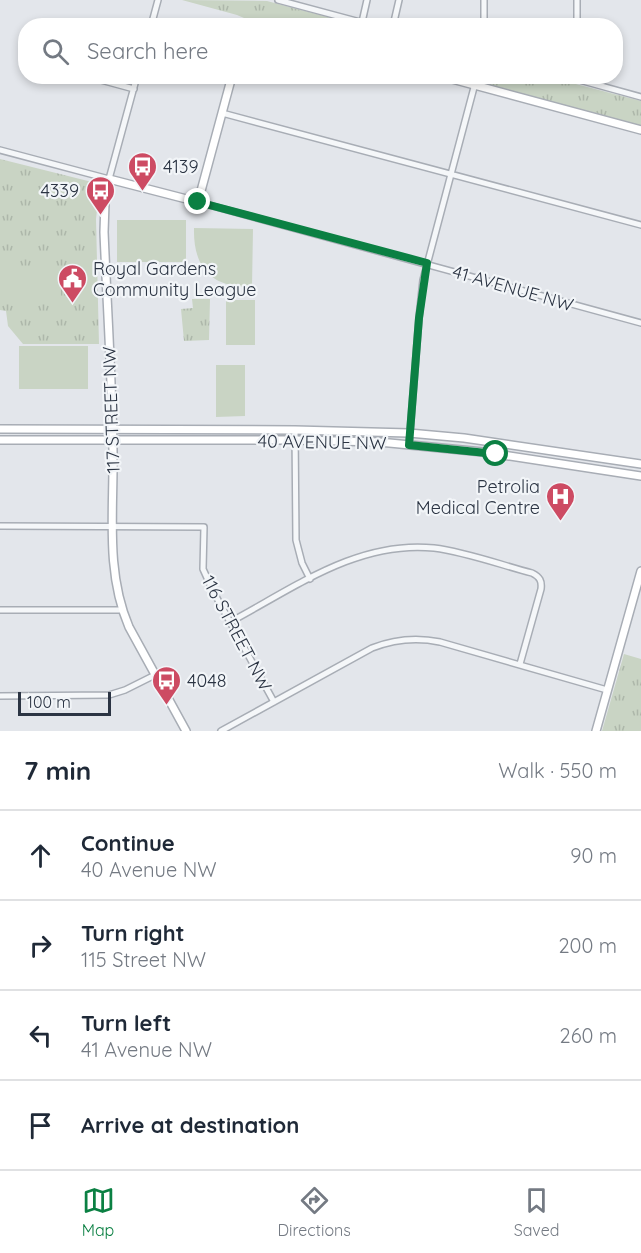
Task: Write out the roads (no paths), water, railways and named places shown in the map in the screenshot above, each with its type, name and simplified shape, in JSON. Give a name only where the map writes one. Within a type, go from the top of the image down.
[{"type":"street","points":[[153,18],[157,0]]},
{"type":"street","points":[[278,0],[347,18]]},
{"type":"street","points":[[363,18],[368,0]]},
{"type":"street","points":[[395,18],[399,0]]},
{"type":"street","points":[[484,0],[484,18]]},
{"type":"street","points":[[577,0],[577,18]]},
{"type":"street","points":[[116,84],[134,89]]},
{"type":"street","name":"117 STREET NW","points":[[135,84],[109,179],[105,203],[104,232],[112,430],[113,568],[116,588],[129,627],[186,731]]},
{"type":"street","points":[[198,202],[230,84]]},
{"type":"street","points":[[470,84],[641,130]]},
{"type":"street","points":[[597,84],[641,97]]},
{"type":"street","points":[[409,445],[420,307],[427,263],[474,85]]},
{"type":"street","points":[[222,113],[641,225]]},
{"type":"street","name":"41 AVENUE NW","points":[[1,150],[427,263],[641,323]]},
{"type":"street","name":"40 AVENUE NW","points":[[0,429],[295,430],[409,433],[464,438],[641,464]]},
{"type":"street","points":[[295,430],[296,540],[299,555],[310,579]]},
{"type":"street","name":"40 AVENUE NW","points":[[0,440],[354,441],[483,452],[641,476]]},
{"type":"street","points":[[0,526],[113,526]]},
{"type":"street","name":"116 STREET NW","points":[[113,526],[204,527],[203,569],[274,702]]},
{"type":"street","points":[[230,622],[341,562],[386,550],[432,548],[532,573],[540,578],[541,590],[520,664]]},
{"type":"street","points":[[596,731],[641,571]]},
{"type":"street","points":[[0,610],[122,610]]},
{"type":"street","points":[[221,731],[372,648],[396,640],[431,640],[607,690]]},
{"type":"street","points":[[0,696],[109,695],[155,675]]},
{"type":"place","name":"4139","points":[[142,192]]},
{"type":"place","name":"4339","points":[[100,216]]},
{"type":"place","name":"Royal Gardens Community League","points":[[72,304]]},
{"type":"place","name":"Petrolia Medical Centre","points":[[561,522]]},
{"type":"place","name":"4048","points":[[166,706]]}]
